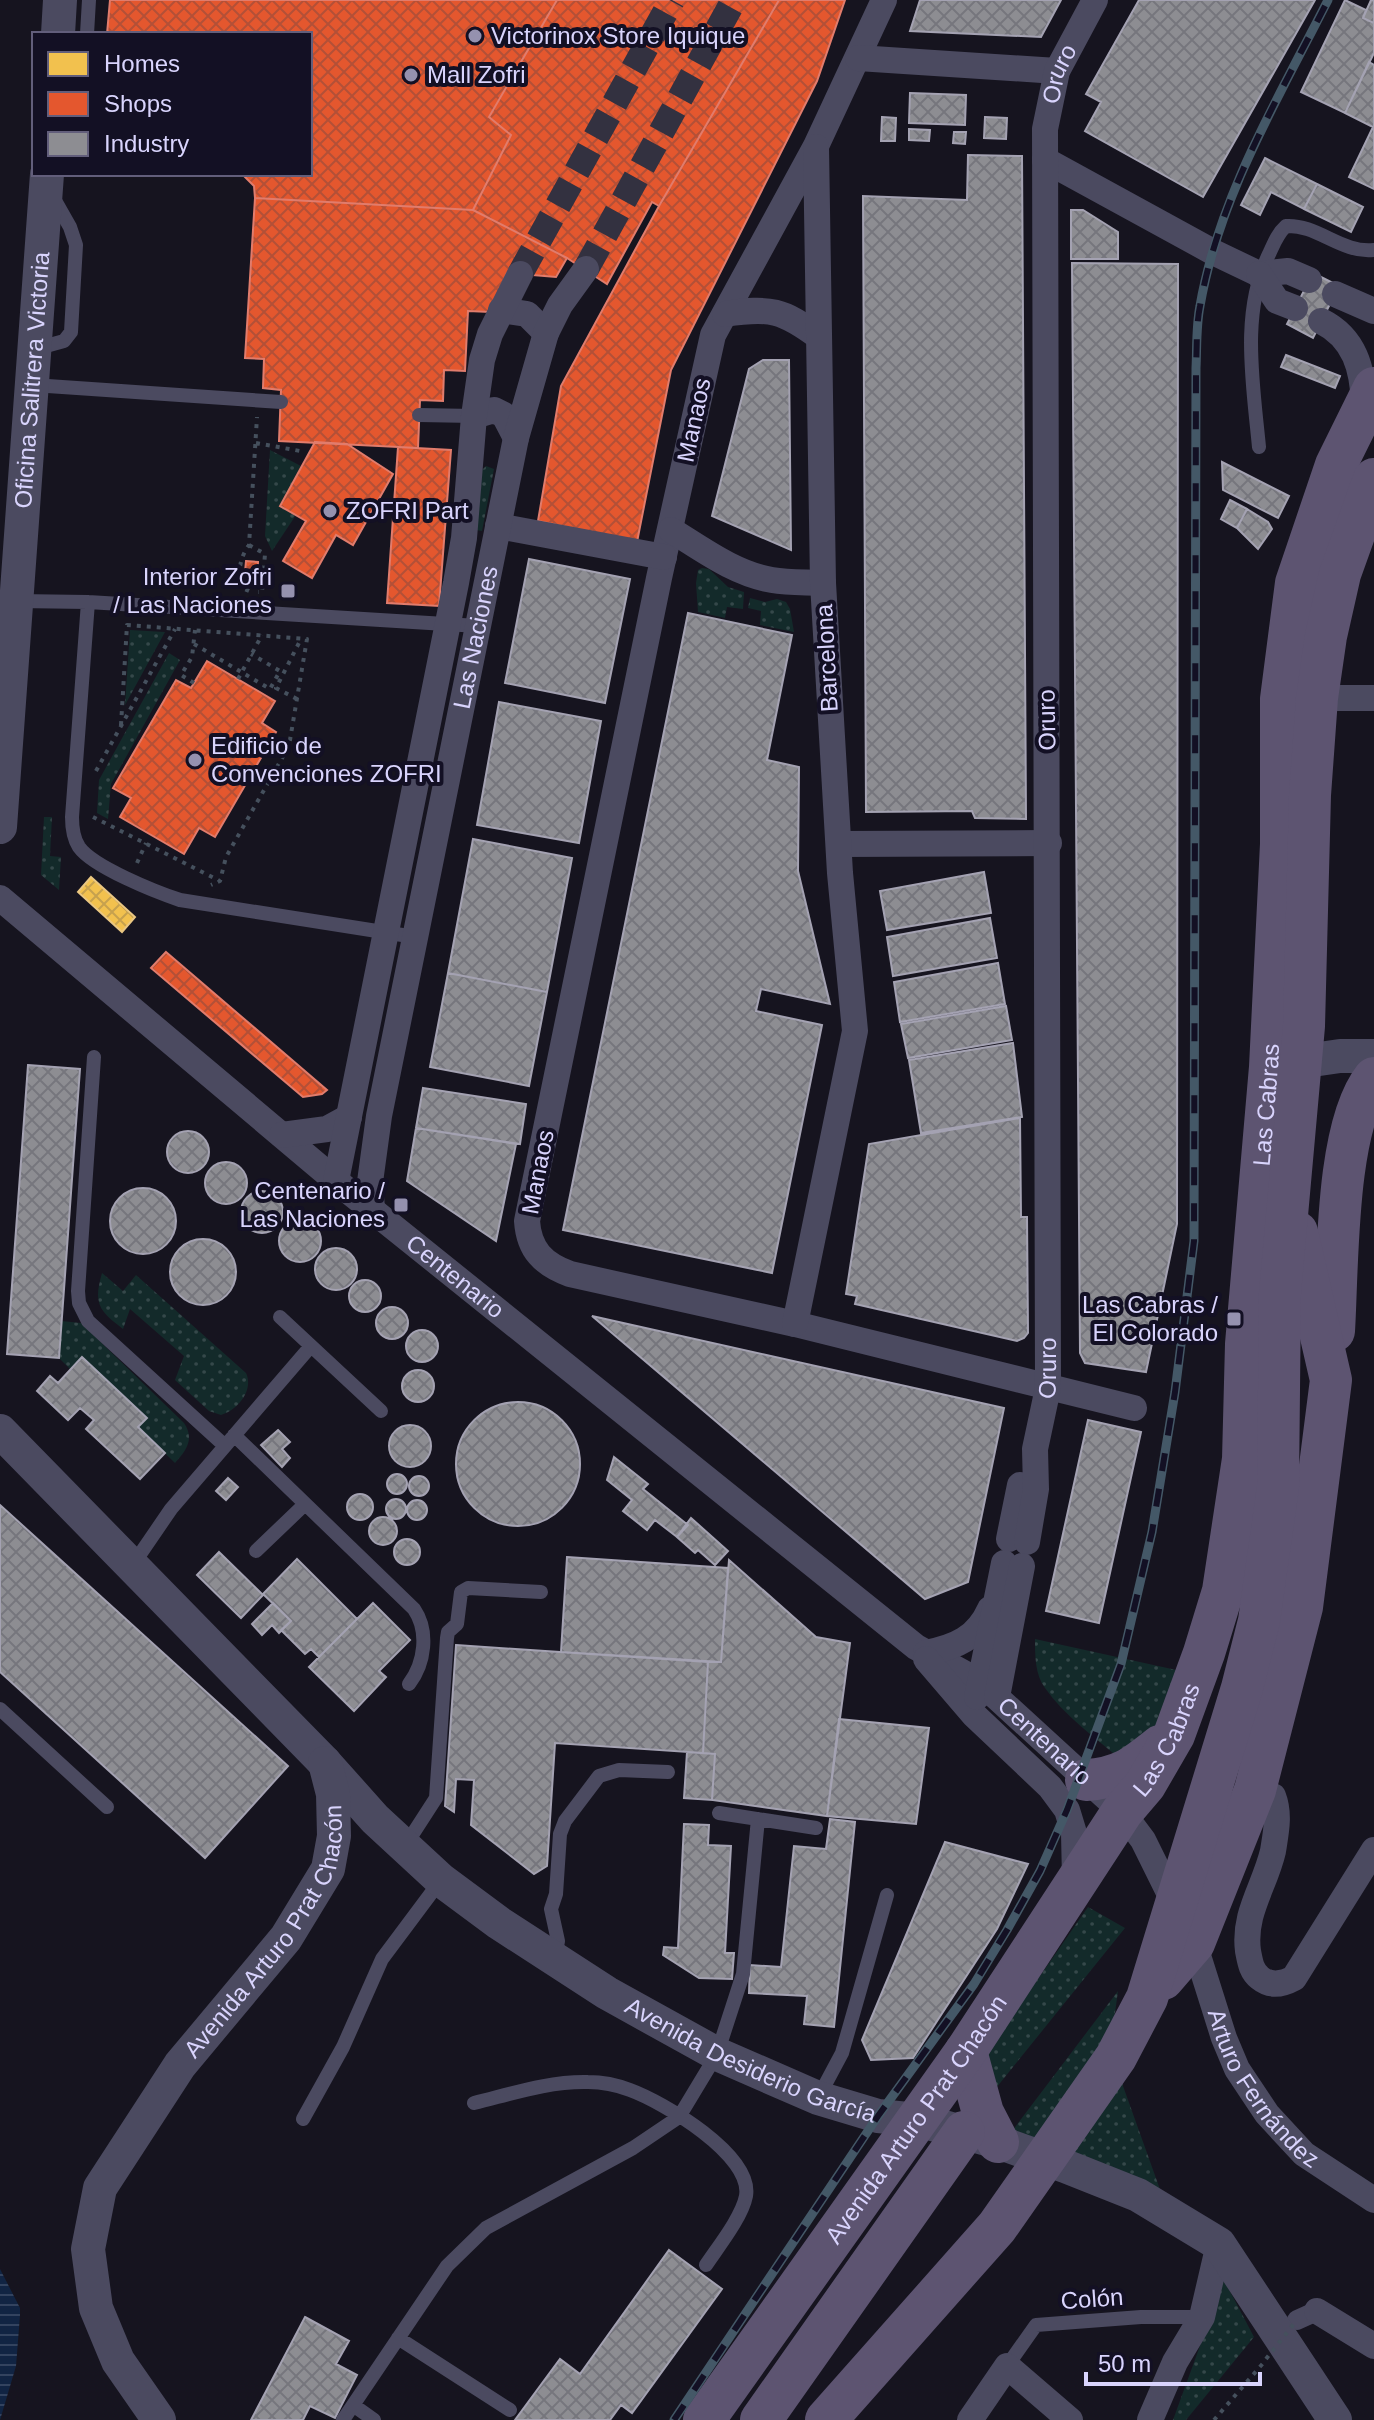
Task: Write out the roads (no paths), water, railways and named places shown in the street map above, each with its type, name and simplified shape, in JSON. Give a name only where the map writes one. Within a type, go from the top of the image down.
[{"type":"main road","name":"Las Cabras","points":[[1175,1906],[1242,1688],[1259,1621],[1278,1487],[1280,1293],[1290,1200],[1281,844],[1281,699],[1296,583],[1336,465],[1369,398]]},
{"type":"main road","name":"Las Cabras","points":[[1122,1812],[1145,1785],[1174,1735],[1223,1591],[1243,1459],[1246,1344],[1286,1064],[1304,1026],[1310,795],[1317,698],[1340,574],[1374,479]]},
{"type":"main road","points":[[1147,1998],[1194,1943],[1255,1790],[1302,1607],[1331,1380],[1341,1208],[1349,1134],[1363,1091],[1374,1078]]},
{"type":"main road","points":[[1290,1200],[1331,1380]]},
{"type":"main road","points":[[1086,1780],[1108,1779],[1133,1768],[1174,1735]]},
{"type":"main road","name":"Avenida Arturo Prat Chacón","points":[[704,2420],[966,2051],[1122,1812]]},
{"type":"main road","points":[[826,2420],[997,2227],[1116,2057],[1147,1998],[1175,1906]]},
{"type":"main road","points":[[761,2420],[981,2137],[983,2113],[966,2051]]},
{"type":"street","points":[[58,32],[60,0]]},
{"type":"street","name":"Barcelona","points":[[795,1324],[855,1031],[840,873],[823,583],[816,146],[884,0]]},
{"type":"street","name":"Oruro","points":[[988,1689],[998,1592],[1036,1489],[1035,1449],[1048,1388],[1045,129],[1057,71],[1095,0]]},
{"type":"street","points":[[858,58],[1057,71]]},
{"type":"street","name":"Manaos","points":[[816,146],[713,335],[527,1221],[528,1237],[534,1251],[551,1267],[570,1274],[795,1324],[1134,1408]]},
{"type":"street","points":[[1045,160],[1259,274],[1277,301],[1295,308]]},
{"type":"street","name":"Oficina Salitrera Victoria","points":[[0,827],[47,180]]},
{"type":"street","name":"Las Naciones","points":[[372,1209],[370,1182],[379,1116],[516,438],[546,333],[560,305],[586,269]]},
{"type":"street","points":[[1259,274],[1288,271],[1309,280]]},
{"type":"street","name":"Las Naciones","points":[[336,1181],[449,623],[464,538],[482,360],[490,334],[520,274]]},
{"type":"street","points":[[1335,294],[1374,311]]},
{"type":"street","points":[[501,310],[527,314],[546,333]]},
{"type":"street","points":[[725,314],[750,310],[777,311],[819,337]]},
{"type":"street","points":[[1321,321],[1351,346],[1369,398]]},
{"type":"street","points":[[474,416],[494,410],[504,415],[516,438]]},
{"type":"street","points":[[498,526],[664,557]]},
{"type":"street","points":[[671,530],[715,557],[758,577],[823,583]]},
{"type":"street","points":[[1317,698],[1374,698]]},
{"type":"street","points":[[840,844],[1049,843]]},
{"type":"street","name":"Centenario","points":[[0,898],[336,1181],[921,1650],[988,1689],[1122,1812],[1143,1840],[1194,1943]]},
{"type":"street","points":[[1286,1064],[1340,1056],[1374,1056]]},
{"type":"street","points":[[282,1135],[327,1129],[349,1117]]},
{"type":"street","name":"Avenida Arturo Prat Chacón","points":[[0,1431],[325,1763],[333,1794],[334,1836],[328,1869],[286,1938],[180,2065],[100,2188],[88,2249],[96,2308],[118,2361],[159,2420]]},
{"type":"street","name":"Oruro","points":[[974,1715],[988,1689],[1015,1552]]},
{"type":"street","points":[[921,1650],[951,1648],[964,1642],[983,1626],[998,1592]]},
{"type":"street","name":"Centenario","points":[[921,1650],[974,1715],[1050,1787],[1067,1810],[1074,1833],[1074,1889]]},
{"type":"street","name":"Avenida Desiderio García","points":[[325,1763],[375,1819],[441,1880],[499,1923],[607,1993],[717,2054],[818,2098],[878,2116],[918,2120],[981,2137],[1138,2195],[1219,2244],[1335,2420]]},
{"type":"street","points":[[1255,1790],[1273,1796],[1278,1808],[1272,1853],[1249,1917],[1246,1938],[1250,1966],[1259,1978],[1269,1983],[1283,1984],[1294,1978],[1374,1850]]},
{"type":"street","name":"Arturo Fernández","points":[[1194,1943],[1237,2069],[1267,2114],[1304,2154],[1374,2200]]},
{"type":"street","points":[[1150,2420],[1175,2362],[1202,2317],[1219,2244]]},
{"type":"street","points":[[1307,2316],[1374,2346]]},
{"type":"street","points":[[970,2420],[1007,2366],[1070,2420]]},
{"type":"lane","points":[[87,32],[89,0]]},
{"type":"lane","points":[[1259,447],[1251,343],[1259,274],[1279,234],[1286,226],[1298,227],[1353,250],[1374,250]]},
{"type":"lane","points":[[32,385],[281,402]]},
{"type":"lane","points":[[419,415],[474,416]]},
{"type":"lane","points":[[16,601],[88,602],[478,626]]},
{"type":"lane","points":[[88,602],[72,817],[74,838],[85,855],[155,891],[180,900],[415,937]]},
{"type":"lane","points":[[94,1057],[78,1291],[82,1313],[304,1505],[414,1609],[421,1620],[421,1664],[409,1684]]},
{"type":"lane","points":[[280,1317],[381,1411]]},
{"type":"lane","points":[[132,1566],[171,1509],[311,1346]]},
{"type":"lane","points":[[256,1551],[304,1505]]},
{"type":"lane","points":[[404,1847],[436,1798],[447,1638],[448,1632],[457,1624],[461,1592],[474,1588],[541,1592]]},
{"type":"lane","points":[[0,1709],[107,1807]]},
{"type":"lane","points":[[555,1958],[558,1941],[551,1909],[556,1894],[560,1834],[565,1821],[599,1776],[619,1770],[668,1772]]},
{"type":"lane","points":[[719,1813],[816,1828]]},
{"type":"lane","points":[[343,2420],[447,2266],[486,2228],[633,2148],[679,2117],[717,2054],[743,1974],[758,1819]]},
{"type":"lane","points":[[303,2119],[343,2047],[382,1959],[441,1880]]},
{"type":"lane","points":[[818,2098],[842,2053],[887,1895]]},
{"type":"lane","points":[[474,2103],[544,2086],[590,2082],[632,2090],[679,2117],[724,2149],[746,2184],[743,2205],[706,2265]]},
{"type":"lane","name":"Colón","points":[[1007,2366],[1036,2325],[1141,2317],[1202,2317]]},
{"type":"lane","points":[[398,2338],[510,2410]]},
{"type":"lane","points":[[353,2405],[374,2420]]},
{"type":"water","points":[[0,2269],[20,2308],[20,2315],[16,2366],[0,2420]]},
{"type":"tunnel","points":[[520,274],[672,0]]},
{"type":"tunnel","points":[[586,269],[734,0]]},
{"type":"railway","points":[[674,2420],[878,2116],[974,1984],[1007,1930],[1040,1871],[1067,1810],[1121,1664],[1152,1532],[1175,1392],[1194,1241],[1197,329],[1209,265],[1236,187],[1252,149],[1328,0]]},
{"type":"place","name":"Victorinox Store Iquique","points":[[475,36]]},
{"type":"place","name":"Mall Zofri","points":[[411,75]]},
{"type":"place","name":"ZOFRI Part","points":[[330,511]]},
{"type":"place","name":"Interior Zofri / Las Naciones","points":[[288,591]]},
{"type":"place","name":"Edificio de Convenciones ZOFRI","points":[[195,760]]},
{"type":"place","name":"Centenario / Las Naciones","points":[[401,1205]]},
{"type":"place","name":"Las Cabras / El Colorado","points":[[1234,1319]]}]
